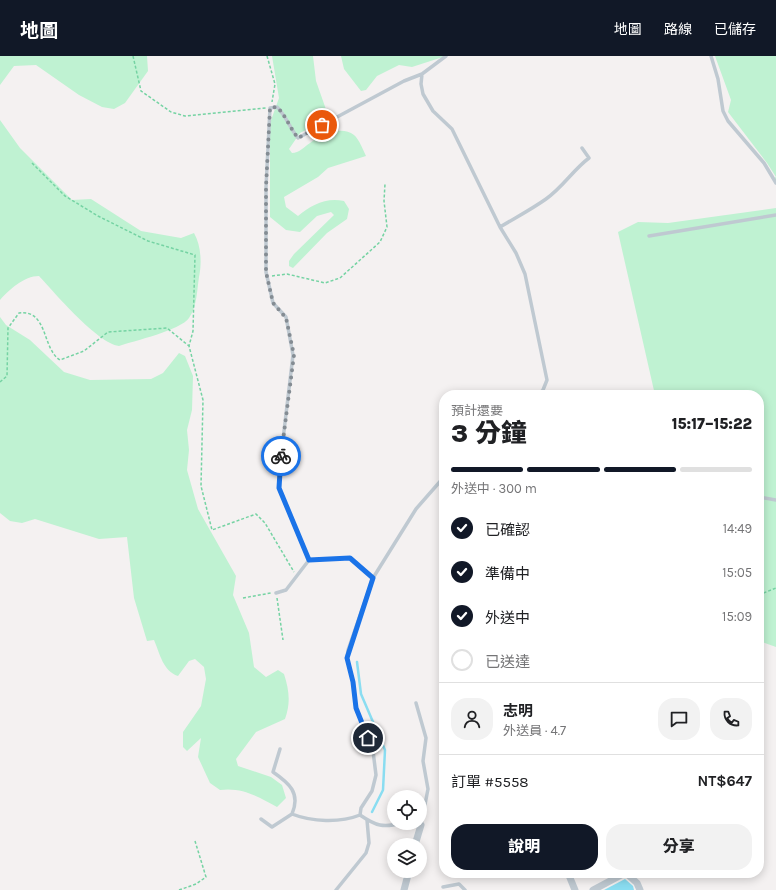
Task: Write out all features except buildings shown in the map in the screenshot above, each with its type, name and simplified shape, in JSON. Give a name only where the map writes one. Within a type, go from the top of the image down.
[{"type":"street","points":[[404,890],[407,878]]},
{"type":"street","points":[[570,878],[575,890]]},
{"type":"street","points":[[593,890],[616,878]]},
{"type":"street","points":[[632,878],[637,883],[640,890]]},
{"type":"lane","points":[[309,560],[279,488],[280,465],[294,355],[286,318],[273,303],[267,277],[266,187],[270,108],[277,107],[285,115],[291,129],[298,138],[404,81],[422,74],[446,56]]},
{"type":"lane","points":[[711,56],[718,79],[723,111],[728,121],[764,163],[776,183]]},
{"type":"lane","points":[[422,74],[423,94],[433,111],[452,129],[500,227],[516,253],[525,274],[547,380],[543,390]]},
{"type":"lane","points":[[500,227],[546,199],[563,184],[575,168],[589,158],[582,148]]},
{"type":"lane","points":[[649,236],[776,215]]},
{"type":"lane","points":[[360,815],[361,808],[372,791],[376,775],[373,751],[356,708],[353,682],[347,658],[373,578],[416,510],[439,483]]},
{"type":"lane","points":[[764,498],[776,500]]},
{"type":"lane","points":[[276,592],[286,590],[309,560],[350,558],[373,578]]},
{"type":"lane","points":[[416,703],[426,738],[423,761],[428,789],[427,792]]},
{"type":"lane","points":[[261,819],[272,827],[292,814],[296,805],[295,796],[289,782],[273,772],[280,749]]},
{"type":"lane","points":[[292,814],[310,820],[350,819],[360,815]]},
{"type":"lane","points":[[360,815],[367,820],[387,827]]},
{"type":"lane","points":[[336,890],[366,853],[369,843],[367,820]]},
{"type":"lane","points":[[443,887],[459,884],[465,890]]},
{"type":"path","points":[[133,56],[141,91],[171,112],[185,116],[270,108],[274,97],[275,84],[267,56]]},
{"type":"path","points":[[32,163],[65,196],[98,216],[148,241],[195,255],[193,331],[189,346],[203,400],[201,486],[212,530],[256,514],[265,523],[296,575]]},
{"type":"path","points":[[267,277],[287,274],[325,283],[340,278],[380,242],[387,227],[384,201],[385,184]]},
{"type":"path","points":[[0,382],[8,376],[8,328],[19,313],[24,312],[41,322],[46,337],[57,358],[60,360],[84,350],[108,332],[167,328],[189,346]]},
{"type":"path","points":[[764,593],[776,588]]},
{"type":"path","points":[[243,598],[276,592],[283,640]]},
{"type":"path","points":[[179,890],[196,884],[206,877],[195,841]]},
{"type":"green space","points":[[0,56],[147,56],[148,71],[125,103],[114,109],[102,107],[79,95],[36,65],[14,66],[0,85]]},
{"type":"green space","points":[[272,56],[313,56],[316,81],[329,118],[300,133],[289,149],[292,153],[299,151],[325,134],[343,131],[349,132],[356,137],[366,156],[328,168],[318,177],[284,197],[286,207],[298,216],[314,205],[331,200],[344,201],[349,209],[347,219],[327,233],[293,268],[289,266],[289,261],[294,254],[334,215],[331,212],[317,216],[300,232],[286,230],[270,217],[270,123],[279,98]]},
{"type":"green space","points":[[341,56],[446,56],[412,67],[399,65],[377,76],[366,90],[361,91],[344,69]]},
{"type":"green space","points":[[715,56],[776,56],[776,177],[728,112],[731,100]]},
{"type":"green space","points":[[0,120],[20,148],[72,200],[91,199],[141,231],[181,238],[194,233],[201,260],[194,309],[189,318],[177,327],[167,331],[119,346],[110,343],[88,327],[39,276],[22,281],[12,288],[0,300]]},
{"type":"green space","points":[[776,208],[776,647],[764,643],[764,390],[654,390],[618,232],[638,222],[668,223]]},
{"type":"green space","points":[[0,317],[6,325],[30,340],[64,372],[90,380],[151,379],[163,373],[179,353],[185,356],[193,376],[192,410],[187,430],[189,450],[187,470],[198,509],[236,576],[233,595],[249,633],[254,667],[266,677],[278,670],[284,674],[287,685],[289,702],[285,719],[256,732],[236,759],[238,766],[271,777],[282,785],[286,798],[277,807],[243,791],[228,789],[220,790],[210,783],[198,757],[201,738],[187,751],[183,747],[183,732],[201,706],[206,679],[204,667],[195,659],[189,661],[178,676],[173,674],[165,666],[154,640],[147,641],[134,598],[127,537],[99,539],[35,519],[22,523],[10,521],[0,513]]},
{"type":"water","points":[[625,879],[633,886],[634,890],[604,890]]},
{"type":"waterway","points":[[357,662],[361,694],[385,750],[383,790],[372,812]]},
{"type":"way so far","points":[[281,456],[294,355],[286,318],[273,303],[266,272],[266,187],[270,108],[277,107],[285,115],[291,129],[298,138],[322,125]]},
{"type":"route","points":[[281,456],[279,488],[309,560],[350,558],[373,578],[348,650],[347,658],[353,682],[356,708],[368,738]]}]
